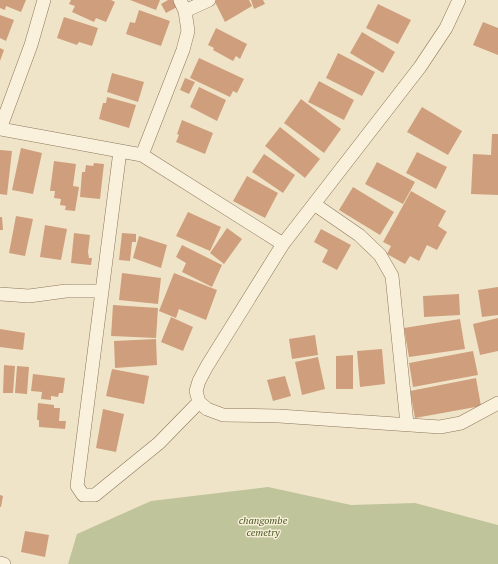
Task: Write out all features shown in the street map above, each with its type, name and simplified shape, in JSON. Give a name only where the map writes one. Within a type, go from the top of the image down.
[{"type":"street","points":[[44,0],[31,45],[0,129],[142,155],[282,244]]},
{"type":"street","points":[[142,155],[183,50],[188,31],[182,6],[209,0]]},
{"type":"street","points":[[459,0],[446,28],[420,67],[282,244],[198,380],[196,391],[199,402],[207,409],[223,415],[279,416],[440,427],[461,422],[498,403]]},
{"type":"street","points":[[120,151],[77,486],[83,495],[95,495],[159,443],[199,402]]},
{"type":"street","points":[[314,204],[359,235],[380,255],[392,276],[407,424]]},
{"type":"street","points":[[0,294],[29,296],[66,291],[101,292]]},
{"type":"green space","name":"changombe cemetry","points":[[268,487],[351,505],[415,503],[498,525],[498,564],[68,564],[77,534],[151,501]]},
{"type":"building","points":[[0,0],[26,0],[21,12],[6,6],[5,10],[0,8]]},
{"type":"building","points":[[71,0],[111,0],[115,2],[106,22],[96,18],[94,22],[72,12],[75,6],[69,4]]},
{"type":"building","points":[[130,0],[160,0],[156,10]]},
{"type":"building","points":[[168,0],[173,0],[177,7],[166,13],[161,4]]},
{"type":"building","points":[[214,0],[249,0],[252,6],[225,22]]},
{"type":"building","points":[[251,0],[263,0],[265,4],[254,9]]},
{"type":"building","points":[[378,4],[411,20],[398,44],[366,28]]},
{"type":"building","points":[[139,10],[170,21],[161,46],[126,34],[130,22],[135,23]]},
{"type":"building","points":[[0,15],[14,20],[6,41],[0,38]]},
{"type":"building","points":[[64,17],[98,28],[92,46],[79,42],[77,45],[57,38]]},
{"type":"building","points":[[483,22],[498,28],[498,55],[473,45]]},
{"type":"building","points":[[216,28],[247,44],[240,59],[236,56],[233,61],[213,50],[214,48],[208,45]]},
{"type":"building","points":[[362,32],[395,52],[383,73],[350,53]]},
{"type":"building","points":[[0,48],[4,50],[0,61]]},
{"type":"building","points":[[338,53],[375,72],[362,96],[326,78]]},
{"type":"building","points":[[199,58],[244,79],[237,93],[233,91],[230,97],[190,78]]},
{"type":"building","points":[[112,73],[144,82],[138,102],[107,92]]},
{"type":"building","points":[[185,78],[195,82],[189,94],[180,90]]},
{"type":"building","points":[[319,81],[354,100],[344,120],[308,102]]},
{"type":"building","points":[[199,87],[226,100],[217,121],[190,107]]},
{"type":"building","points":[[107,97],[136,105],[129,128],[99,119],[103,103],[106,103]]},
{"type":"building","points":[[301,99],[341,129],[324,153],[284,123]]},
{"type":"building","points":[[422,107],[462,131],[448,155],[407,132]]},
{"type":"building","points":[[182,120],[213,133],[205,154],[176,142]]},
{"type":"building","points":[[280,127],[320,159],[305,178],[265,146]]},
{"type":"building","points":[[492,134],[498,134],[498,195],[471,194],[473,154],[491,155]]},
{"type":"building","points":[[21,148],[42,153],[33,194],[12,190]]},
{"type":"building","points":[[0,150],[12,151],[7,195],[0,194]]},
{"type":"building","points":[[417,152],[447,167],[436,189],[406,173]]},
{"type":"building","points":[[264,154],[295,175],[283,193],[252,172]]},
{"type":"building","points":[[54,161],[76,164],[73,186],[79,187],[75,211],[65,210],[66,206],[60,205],[61,199],[54,198],[55,191],[50,191]]},
{"type":"building","points":[[377,162],[415,182],[403,204],[365,184]]},
{"type":"building","points":[[94,163],[104,164],[100,199],[80,197],[82,172],[85,172],[86,165],[93,166]]},
{"type":"building","points":[[247,176],[278,193],[265,218],[233,201]]},
{"type":"building","points":[[353,187],[394,212],[380,235],[339,210]]},
{"type":"building","points":[[411,191],[446,211],[438,226],[447,232],[437,250],[427,245],[419,261],[410,256],[405,264],[387,254],[391,246],[383,242]]},
{"type":"building","points":[[188,212],[221,227],[210,251],[176,236]]},
{"type":"building","points":[[16,216],[33,219],[25,256],[9,253]]},
{"type":"building","points":[[0,217],[2,217],[3,230],[0,230]]},
{"type":"building","points":[[45,225],[67,229],[61,260],[40,257]]},
{"type":"building","points":[[227,228],[242,239],[224,264],[210,253]]},
{"type":"building","points":[[321,229],[351,245],[337,270],[322,262],[328,250],[314,242]]},
{"type":"building","points":[[74,233],[90,235],[88,252],[89,258],[92,258],[91,265],[71,263]]},
{"type":"building","points":[[122,233],[136,234],[136,242],[132,242],[130,261],[119,260]]},
{"type":"building","points":[[139,236],[167,245],[161,268],[133,258]]},
{"type":"building","points":[[182,245],[222,265],[212,287],[182,272],[186,263],[176,257]]},
{"type":"building","points":[[122,273],[161,278],[158,304],[119,300]]},
{"type":"building","points":[[174,273],[217,290],[206,320],[179,309],[176,318],[159,311]]},
{"type":"building","points":[[498,287],[498,315],[482,317],[478,290]]},
{"type":"building","points":[[459,294],[460,315],[424,317],[423,296]]},
{"type":"building","points":[[113,305],[158,308],[156,338],[111,336]]},
{"type":"building","points":[[171,317],[193,327],[183,351],[161,342]]},
{"type":"building","points":[[498,318],[498,351],[480,355],[473,324]]},
{"type":"building","points":[[460,319],[465,349],[409,357],[404,328]]},
{"type":"building","points":[[0,329],[25,333],[23,350],[0,347]]},
{"type":"building","points":[[315,335],[318,355],[292,359],[289,339]]},
{"type":"building","points":[[156,339],[157,365],[115,368],[114,341]]},
{"type":"building","points":[[382,349],[385,384],[360,387],[357,351]]},
{"type":"building","points":[[473,351],[478,375],[413,387],[409,363]]},
{"type":"building","points":[[353,355],[353,389],[336,389],[336,356]]},
{"type":"building","points":[[318,357],[325,389],[302,395],[295,362]]},
{"type":"building","points":[[4,365],[15,366],[13,393],[3,393]]},
{"type":"building","points":[[17,366],[29,367],[27,394],[15,393]]},
{"type":"building","points":[[112,369],[149,376],[144,404],[106,396]]},
{"type":"building","points":[[33,374],[65,378],[63,393],[59,393],[58,397],[51,396],[51,400],[41,399],[42,392],[31,391]]},
{"type":"building","points":[[285,376],[291,396],[273,401],[267,380]]},
{"type":"building","points":[[476,378],[481,406],[415,418],[410,391]]},
{"type":"building","points":[[38,403],[54,405],[54,408],[60,408],[59,421],[66,421],[65,429],[39,427],[39,420],[37,420]]},
{"type":"building","points":[[103,409],[124,414],[116,452],[96,448]]},
{"type":"building","points":[[0,495],[3,496],[1,507],[0,507]]},
{"type":"building","points":[[25,531],[49,535],[45,557],[21,552]]}]
